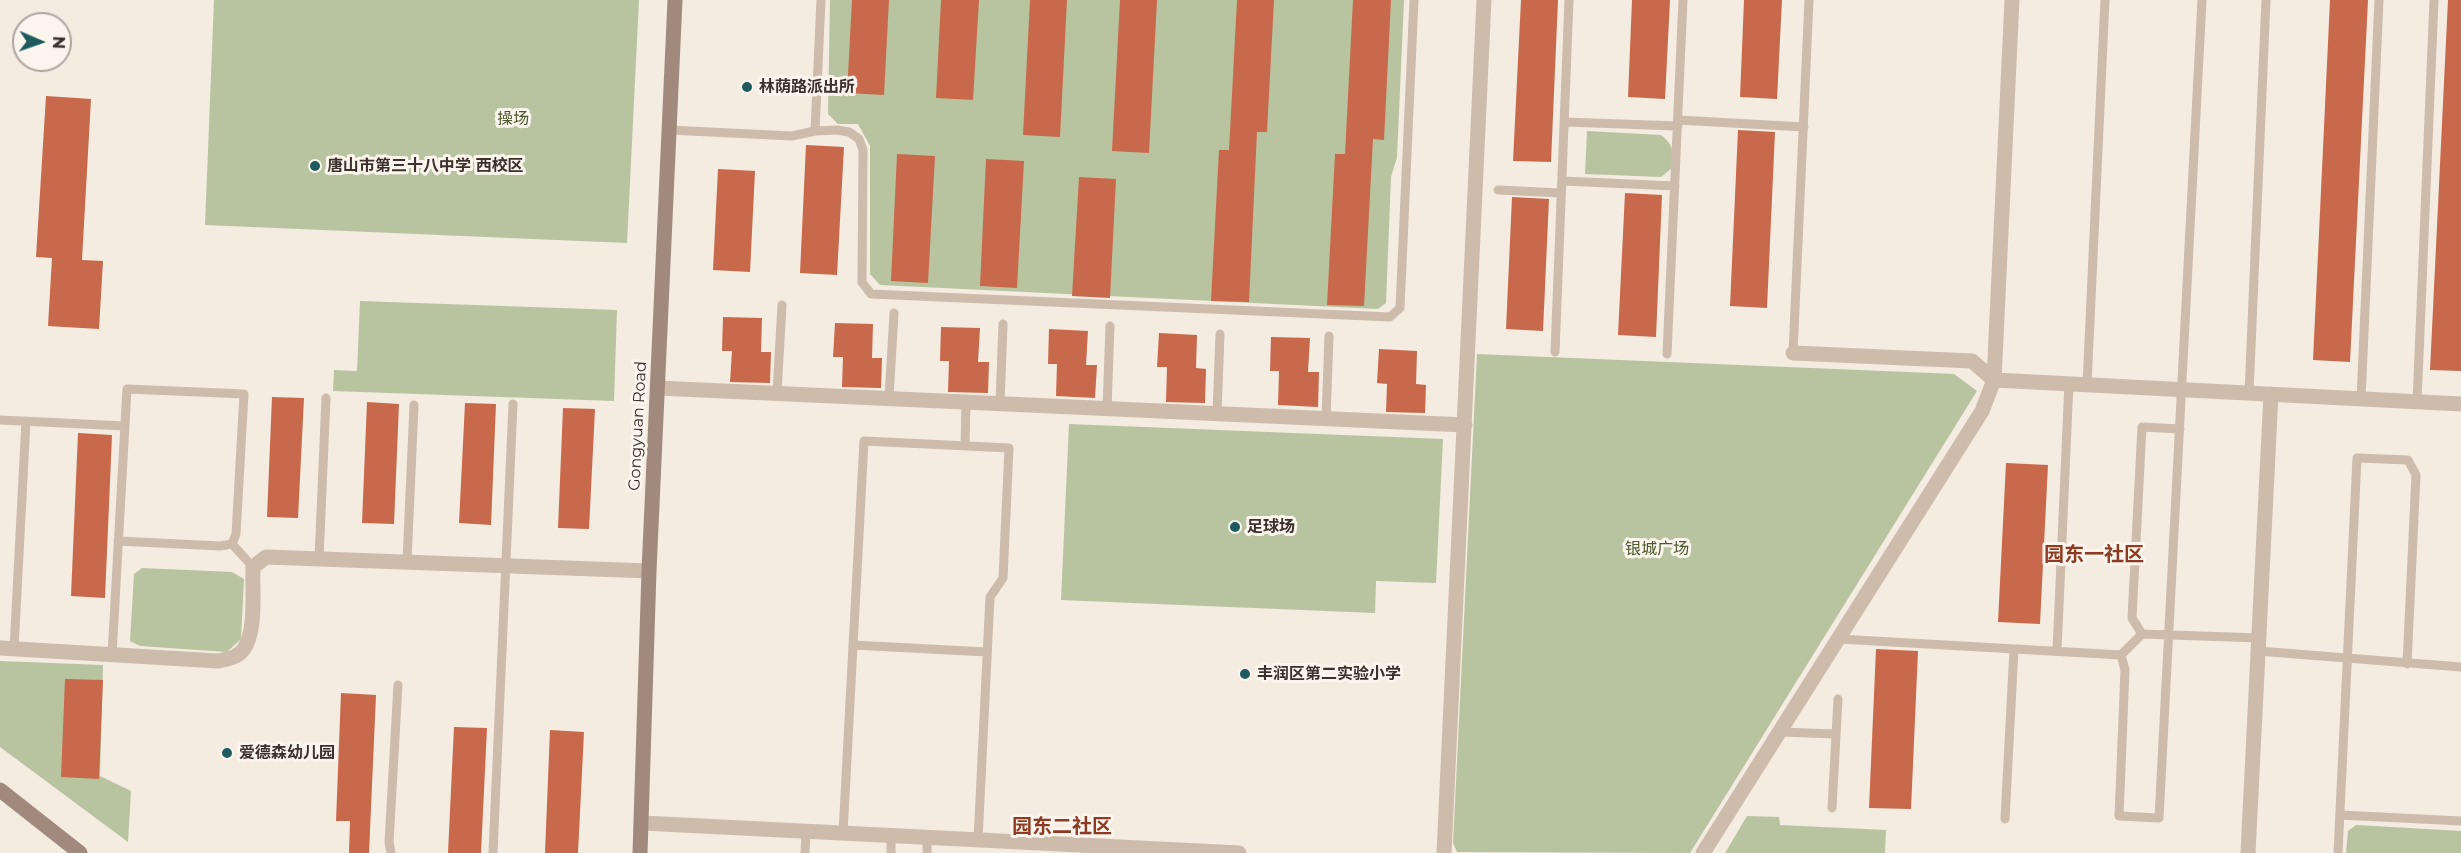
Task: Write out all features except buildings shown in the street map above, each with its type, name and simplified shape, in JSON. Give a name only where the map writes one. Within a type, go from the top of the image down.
[{"type":"main road","name":"Gongyuan Road","points":[[640,853],[649,571],[675,0]]},
{"type":"main road","points":[[0,790],[80,853]]},
{"type":"street","points":[[1444,853],[1484,0]]},
{"type":"street","points":[[1703,853],[1982,411],[1994,380],[2012,0]]},
{"type":"street","points":[[1793,353],[1972,361],[1994,380],[2461,404]]},
{"type":"street","points":[[658,387],[1464,425]]},
{"type":"street","points":[[2248,853],[2271,394]]},
{"type":"street","points":[[7,648],[218,661],[231,658],[242,651],[251,634],[253,567],[266,557],[649,571]]},
{"type":"street","points":[[642,823],[891,836],[927,845],[978,840],[1038,848],[1239,853]]},
{"type":"lane","points":[[815,131],[821,0]]},
{"type":"lane","points":[[669,130],[792,136],[815,131],[849,132],[859,139],[863,150],[862,282],[871,294],[1390,317],[1400,308],[1414,0]]},
{"type":"lane","points":[[1555,352],[1569,0]]},
{"type":"lane","points":[[1667,354],[1683,0]]},
{"type":"lane","points":[[1793,353],[1809,0]]},
{"type":"lane","points":[[2087,384],[2104,0]]},
{"type":"lane","points":[[2121,655],[2124,670],[2119,816],[2159,818],[2202,0]]},
{"type":"lane","points":[[2249,393],[2266,0]]},
{"type":"lane","points":[[2361,399],[2379,0]]},
{"type":"lane","points":[[2417,402],[2434,0]]},
{"type":"lane","points":[[1564,122],[1804,127]]},
{"type":"lane","points":[[1562,181],[1675,186]]},
{"type":"lane","points":[[1498,190],[1562,193]]},
{"type":"lane","points":[[777,393],[782,305]]},
{"type":"lane","points":[[889,398],[894,313]]},
{"type":"lane","points":[[1000,403],[1003,324]]},
{"type":"lane","points":[[1107,409],[1110,326]]},
{"type":"lane","points":[[1217,414],[1220,334]]},
{"type":"lane","points":[[1326,419],[1329,336]]},
{"type":"lane","points":[[2057,651],[2069,383]]},
{"type":"lane","points":[[112,655],[127,389],[244,394],[236,534],[232,544]]},
{"type":"lane","points":[[319,558],[326,398]]},
{"type":"lane","points":[[966,402],[966,446]]},
{"type":"lane","points":[[493,853],[513,404]]},
{"type":"lane","points":[[407,561],[414,405]]},
{"type":"lane","points":[[0,420],[125,426]]},
{"type":"lane","points":[[7,648],[26,421]]},
{"type":"lane","points":[[2142,634],[2132,618],[2142,427],[2180,429]]},
{"type":"lane","points":[[843,833],[864,441],[1009,448],[1003,578],[990,597],[978,840]]},
{"type":"lane","points":[[2338,853],[2357,458],[2408,460],[2416,475],[2407,664]]},
{"type":"lane","points":[[118,541],[220,546],[232,544]]},
{"type":"lane","points":[[232,544],[253,567]]},
{"type":"lane","points":[[1839,639],[2121,655],[2142,634],[2169,633],[2259,644],[2347,659],[2461,667]]},
{"type":"lane","points":[[853,645],[987,652]]},
{"type":"lane","points":[[2005,819],[2014,649]]},
{"type":"lane","points":[[390,853],[398,685]]},
{"type":"lane","points":[[1832,808],[1838,699]]},
{"type":"lane","points":[[1780,732],[1836,734]]},
{"type":"lane","points":[[2340,814],[2461,820],[2461,809]]},
{"type":"lane","points":[[805,853],[806,831]]},
{"type":"lane","points":[[891,836],[891,853]]},
{"type":"green space","name":"操场","points":[[214,0],[639,0],[627,243],[205,225]]},
{"type":"green space","points":[[830,0],[1404,0],[1397,157],[1391,177],[1386,303],[1378,309],[880,285],[870,274],[870,146],[858,124],[838,124],[828,114]]},
{"type":"green space","points":[[1587,131],[1661,135],[1672,150],[1672,168],[1661,177],[1585,174]]},
{"type":"green space","points":[[360,301],[617,310],[614,401],[333,391],[334,370],[357,371]]},
{"type":"green space","name":"银城广场","points":[[1477,354],[1954,374],[1977,391],[1690,853],[1457,852],[1453,843]]},
{"type":"green space","points":[[1069,424],[1443,439],[1436,583],[1376,581],[1375,613],[1061,600]]},
{"type":"green space","points":[[142,568],[232,572],[244,579],[241,639],[227,652],[140,646],[130,641],[134,574]]},
{"type":"green space","points":[[0,661],[103,665],[100,776],[131,791],[128,842],[0,747]]},
{"type":"green space","points":[[1747,816],[1779,817],[1780,825],[1886,830],[1885,853],[1725,853]]},
{"type":"green space","points":[[2356,825],[2461,831],[2461,853],[2346,853],[2348,831]]},
{"type":"place","name":"林荫路派出所","points":[[747,87]]},
{"type":"place","name":"唐山市第三十八中学 西校区","points":[[315,166]]},
{"type":"place","name":"足球场","points":[[1235,527]]},
{"type":"place","name":"丰润区第二实验小学","points":[[1245,674]]},
{"type":"place","name":"爱德森幼儿园","points":[[227,753]]},
{"type":"district","name":"园东一社区","points":[[2094,555]]},
{"type":"district","name":"园东二社区","points":[[1062,827]]}]
